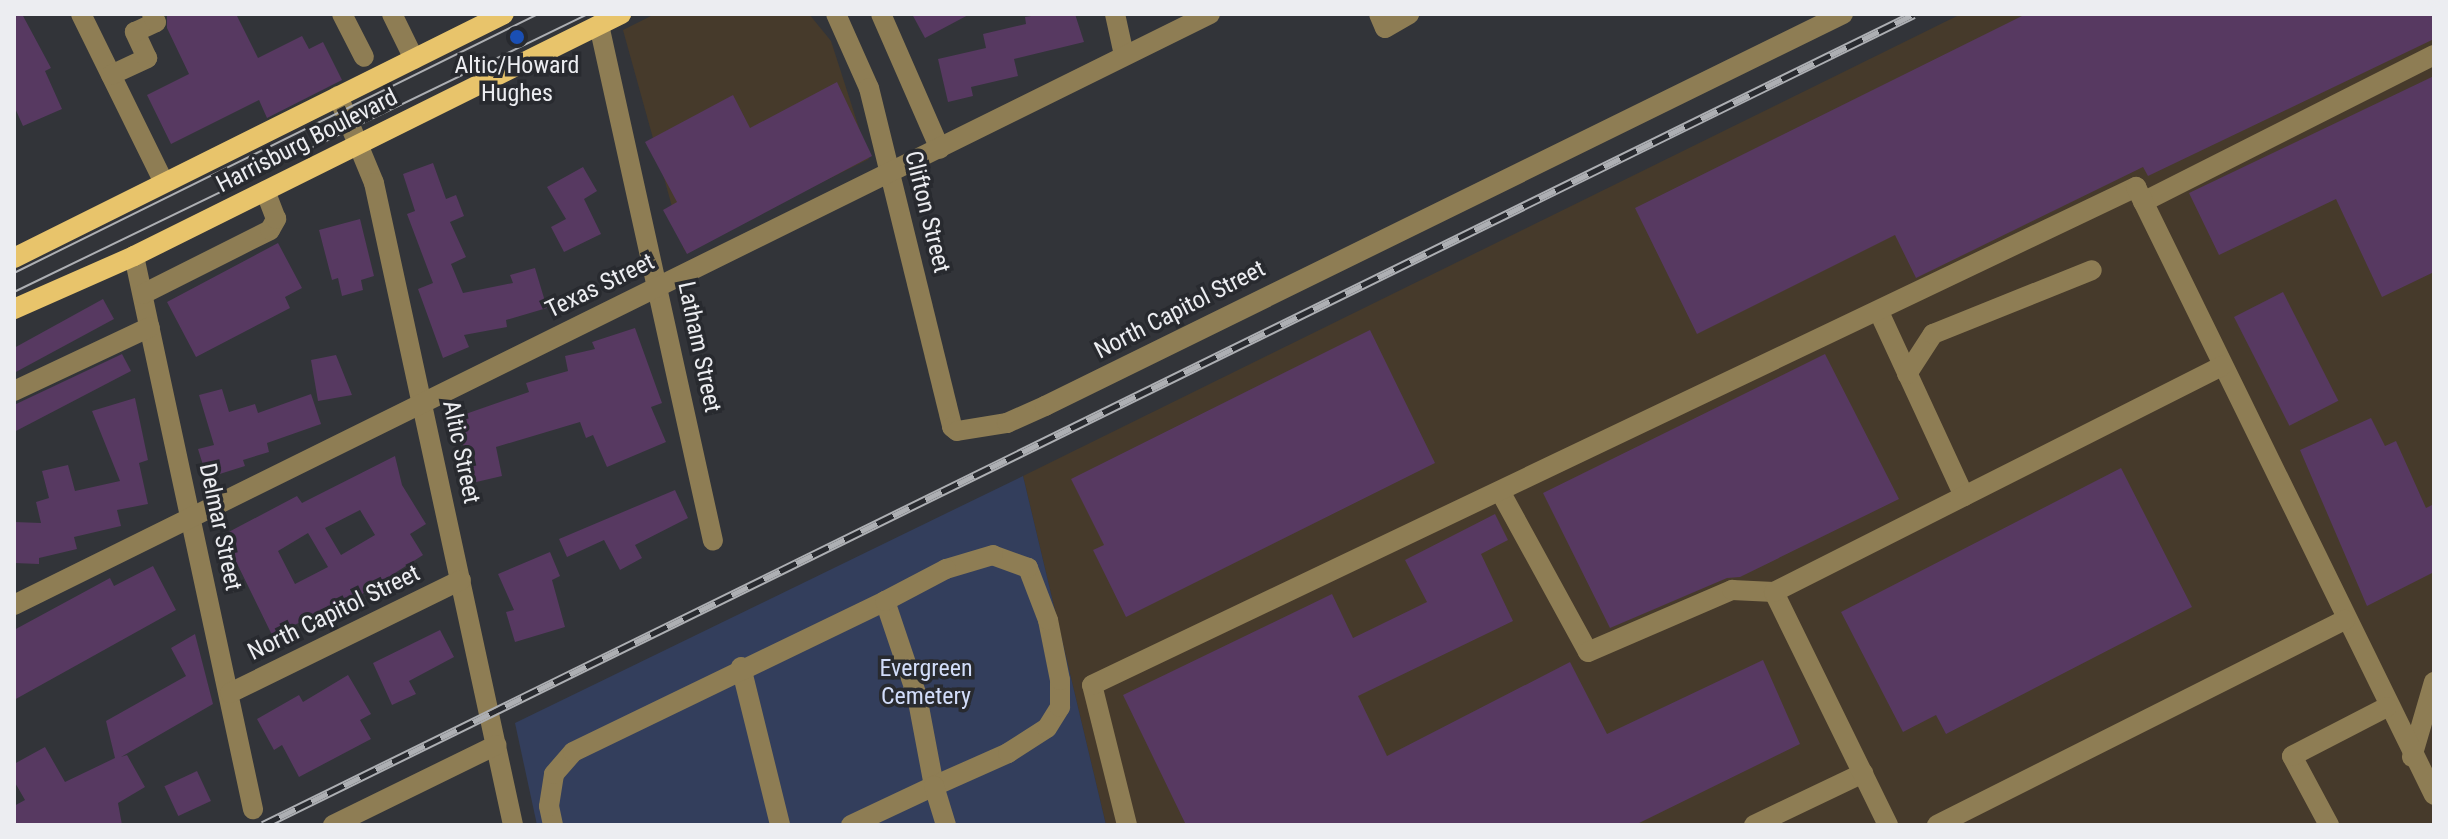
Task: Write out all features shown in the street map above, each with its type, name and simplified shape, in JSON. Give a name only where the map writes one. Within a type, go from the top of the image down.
[{"type":"main road","name":"Harrisburg Boulevard","points":[[14,258],[504,14]]},
{"type":"main road","name":"Harrisburg Boulevard","points":[[14,309],[134,256],[621,14]]},
{"type":"street","points":[[81,14],[164,183]]},
{"type":"street","points":[[111,75],[147,58],[135,32],[156,22],[152,14]]},
{"type":"street","points":[[392,14],[414,59]]},
{"type":"street","name":"Clifton Street","points":[[836,14],[869,88],[952,427]]},
{"type":"street","name":"Clifton Street","points":[[881,14],[940,149]]},
{"type":"street","points":[[1115,14],[1124,55]]},
{"type":"street","name":"Texas Street","points":[[14,605],[1210,14]]},
{"type":"street","points":[[1379,14],[1385,28],[1409,14]]},
{"type":"street","name":"North Capitol Street","points":[[952,427],[957,431],[1007,423],[1843,14]]},
{"type":"street","points":[[349,16],[364,57]]},
{"type":"street","name":"Latham Street","points":[[599,25],[660,285],[713,541]]},
{"type":"street","points":[[2143,202],[2434,55]]},
{"type":"street","name":"Altic Street","points":[[338,96],[361,143],[424,402],[513,825]]},
{"type":"street","points":[[1127,825],[1092,685],[1501,493],[2136,187],[2387,707],[2434,795]]},
{"type":"street","points":[[143,294],[270,230],[276,219],[265,191]]},
{"type":"street","name":"Delmar Street","points":[[134,256],[253,809]]},
{"type":"street","points":[[1907,374],[1933,334],[2092,270]]},
{"type":"street","points":[[1879,312],[1964,496]]},
{"type":"street","points":[[14,391],[150,327]]},
{"type":"street","points":[[1501,493],[1588,652],[1732,590],[1774,592],[2222,366]]},
{"type":"street","points":[[553,825],[549,806],[554,774],[573,752],[946,569],[993,555],[1028,568],[1048,620],[1060,707],[1047,728],[1008,753],[851,825]]},
{"type":"street","name":"North Capitol Street","points":[[230,693],[461,580]]},
{"type":"street","points":[[1774,592],[1888,825]]},
{"type":"street","points":[[885,601],[917,696],[934,786],[946,825]]},
{"type":"street","points":[[1937,825],[2345,620]]},
{"type":"street","points":[[741,667],[780,825]]},
{"type":"street","points":[[2412,757],[2434,682]]},
{"type":"street","points":[[2329,825],[2292,756],[2387,707]]},
{"type":"street","points":[[333,825],[496,745]]},
{"type":"street","points":[[1754,825],[1863,773]]},
{"type":"shaded area","points":[[655,14],[809,14],[831,41],[869,159],[684,250],[623,30]]},
{"type":"shaded area","points":[[1961,14],[2434,14],[2434,825],[1106,825],[1023,476]]},
{"type":"green space","name":"Evergreen Cemetery","points":[[1023,476],[1106,825],[537,825],[515,723]]},
{"type":"building","points":[[14,14],[22,14],[51,68],[45,71],[62,109],[23,126],[14,106]]},
{"type":"building","points":[[167,14],[236,14],[258,58],[302,36],[309,49],[323,42],[342,80],[267,118],[259,100],[171,144],[147,95],[189,74],[167,28]]},
{"type":"building","points":[[912,14],[970,14],[925,38]]},
{"type":"building","points":[[1075,14],[1084,42],[1014,59],[1018,76],[971,87],[973,96],[948,102],[938,59],[986,48],[983,34],[1026,24],[1025,17]]},
{"type":"building","points":[[2026,14],[2434,14],[2434,39],[2148,176],[2143,167],[1916,278],[1895,235],[1697,334],[1635,208]]},
{"type":"building","points":[[2434,76],[2434,272],[2382,297],[2336,199],[2219,255],[2189,193]]},
{"type":"building","points":[[837,82],[872,156],[687,254],[663,210],[677,202],[645,142],[733,95],[750,128]]},
{"type":"building","points":[[433,163],[446,199],[456,195],[464,216],[450,222],[466,257],[451,264],[463,293],[513,283],[510,275],[535,268],[547,308],[506,320],[507,327],[464,335],[469,347],[443,358],[418,289],[433,283],[407,214],[415,211],[403,174]]},
{"type":"building","points":[[583,167],[597,191],[584,199],[601,234],[564,252],[551,227],[566,219],[547,187]]},
{"type":"building","points":[[360,219],[374,276],[361,280],[363,290],[342,296],[338,278],[332,280],[319,230]]},
{"type":"building","points":[[278,243],[302,288],[285,297],[290,308],[196,357],[167,302]]},
{"type":"building","points":[[2283,292],[2338,401],[2289,426],[2234,317]]},
{"type":"building","points":[[103,299],[114,319],[14,373],[14,348]]},
{"type":"building","points":[[635,328],[662,403],[651,407],[666,442],[607,467],[593,435],[586,438],[580,422],[496,447],[502,476],[472,483],[457,417],[529,392],[526,383],[568,371],[565,356],[595,349],[592,342]]},
{"type":"building","points":[[1370,330],[1435,463],[1126,617],[1093,550],[1104,545],[1071,479]]},
{"type":"building","points":[[122,354],[131,371],[14,432],[14,405]]},
{"type":"building","points":[[1825,354],[1899,499],[1740,577],[1727,578],[1610,628],[1543,493]]},
{"type":"building","points":[[336,355],[352,395],[318,401],[311,360]]},
{"type":"building","points":[[222,389],[229,412],[255,404],[258,413],[311,394],[321,424],[267,443],[269,452],[243,460],[245,466],[207,478],[198,449],[214,445],[199,395]]},
{"type":"building","points":[[135,398],[148,460],[139,463],[148,504],[117,510],[121,526],[74,537],[77,549],[39,558],[39,564],[14,563],[14,522],[41,523],[36,502],[49,498],[42,471],[68,465],[75,491],[120,481],[92,411]]},
{"type":"building","points":[[2371,418],[2385,446],[2396,441],[2426,508],[2434,504],[2434,572],[2367,606],[2300,450]]},
{"type":"building","points":[[395,456],[402,485],[426,524],[410,534],[423,555],[359,596],[272,635],[223,535],[297,496],[302,503]],"holes":[[[360,510],[375,535],[341,555],[325,528]],[[308,533],[328,567],[295,584],[278,551]]]},
{"type":"building","points":[[2121,468],[2192,607],[1946,734],[1936,715],[1903,732],[1841,612]]},
{"type":"building","points":[[675,490],[688,518],[635,545],[642,558],[620,570],[604,540],[567,557],[559,539]]},
{"type":"building","points":[[1495,514],[1508,540],[1481,554],[1513,621],[1358,696],[1387,756],[1570,662],[1607,734],[1763,660],[1800,744],[1635,825],[1186,825],[1123,695],[1332,594],[1353,638],[1427,602],[1405,560]]},
{"type":"building","points":[[550,552],[560,576],[552,580],[565,627],[515,642],[506,612],[514,610],[498,574]]},
{"type":"building","points":[[153,566],[176,610],[14,700],[14,630],[110,578],[114,586]]},
{"type":"building","points":[[440,630],[454,657],[409,681],[416,694],[392,705],[373,663]]},
{"type":"building","points":[[195,634],[213,704],[121,757],[127,755],[145,787],[118,803],[122,825],[14,825],[14,806],[25,800],[14,781],[14,764],[45,747],[65,782],[115,758],[106,721],[186,676],[171,648]]},
{"type":"building","points":[[348,675],[371,714],[360,720],[371,739],[299,777],[282,745],[274,750],[257,719],[299,695],[303,702]]},
{"type":"building","points":[[197,771],[211,801],[178,816],[164,786]]},
{"type":"tram line","points":[[14,273],[538,14]]},
{"type":"tram line","points":[[14,292],[588,14]]},
{"type":"railway","points":[[263,825],[1914,14]]},
{"type":"place","name":"Altic/Howard Hughes","points":[[517,37]]}]
